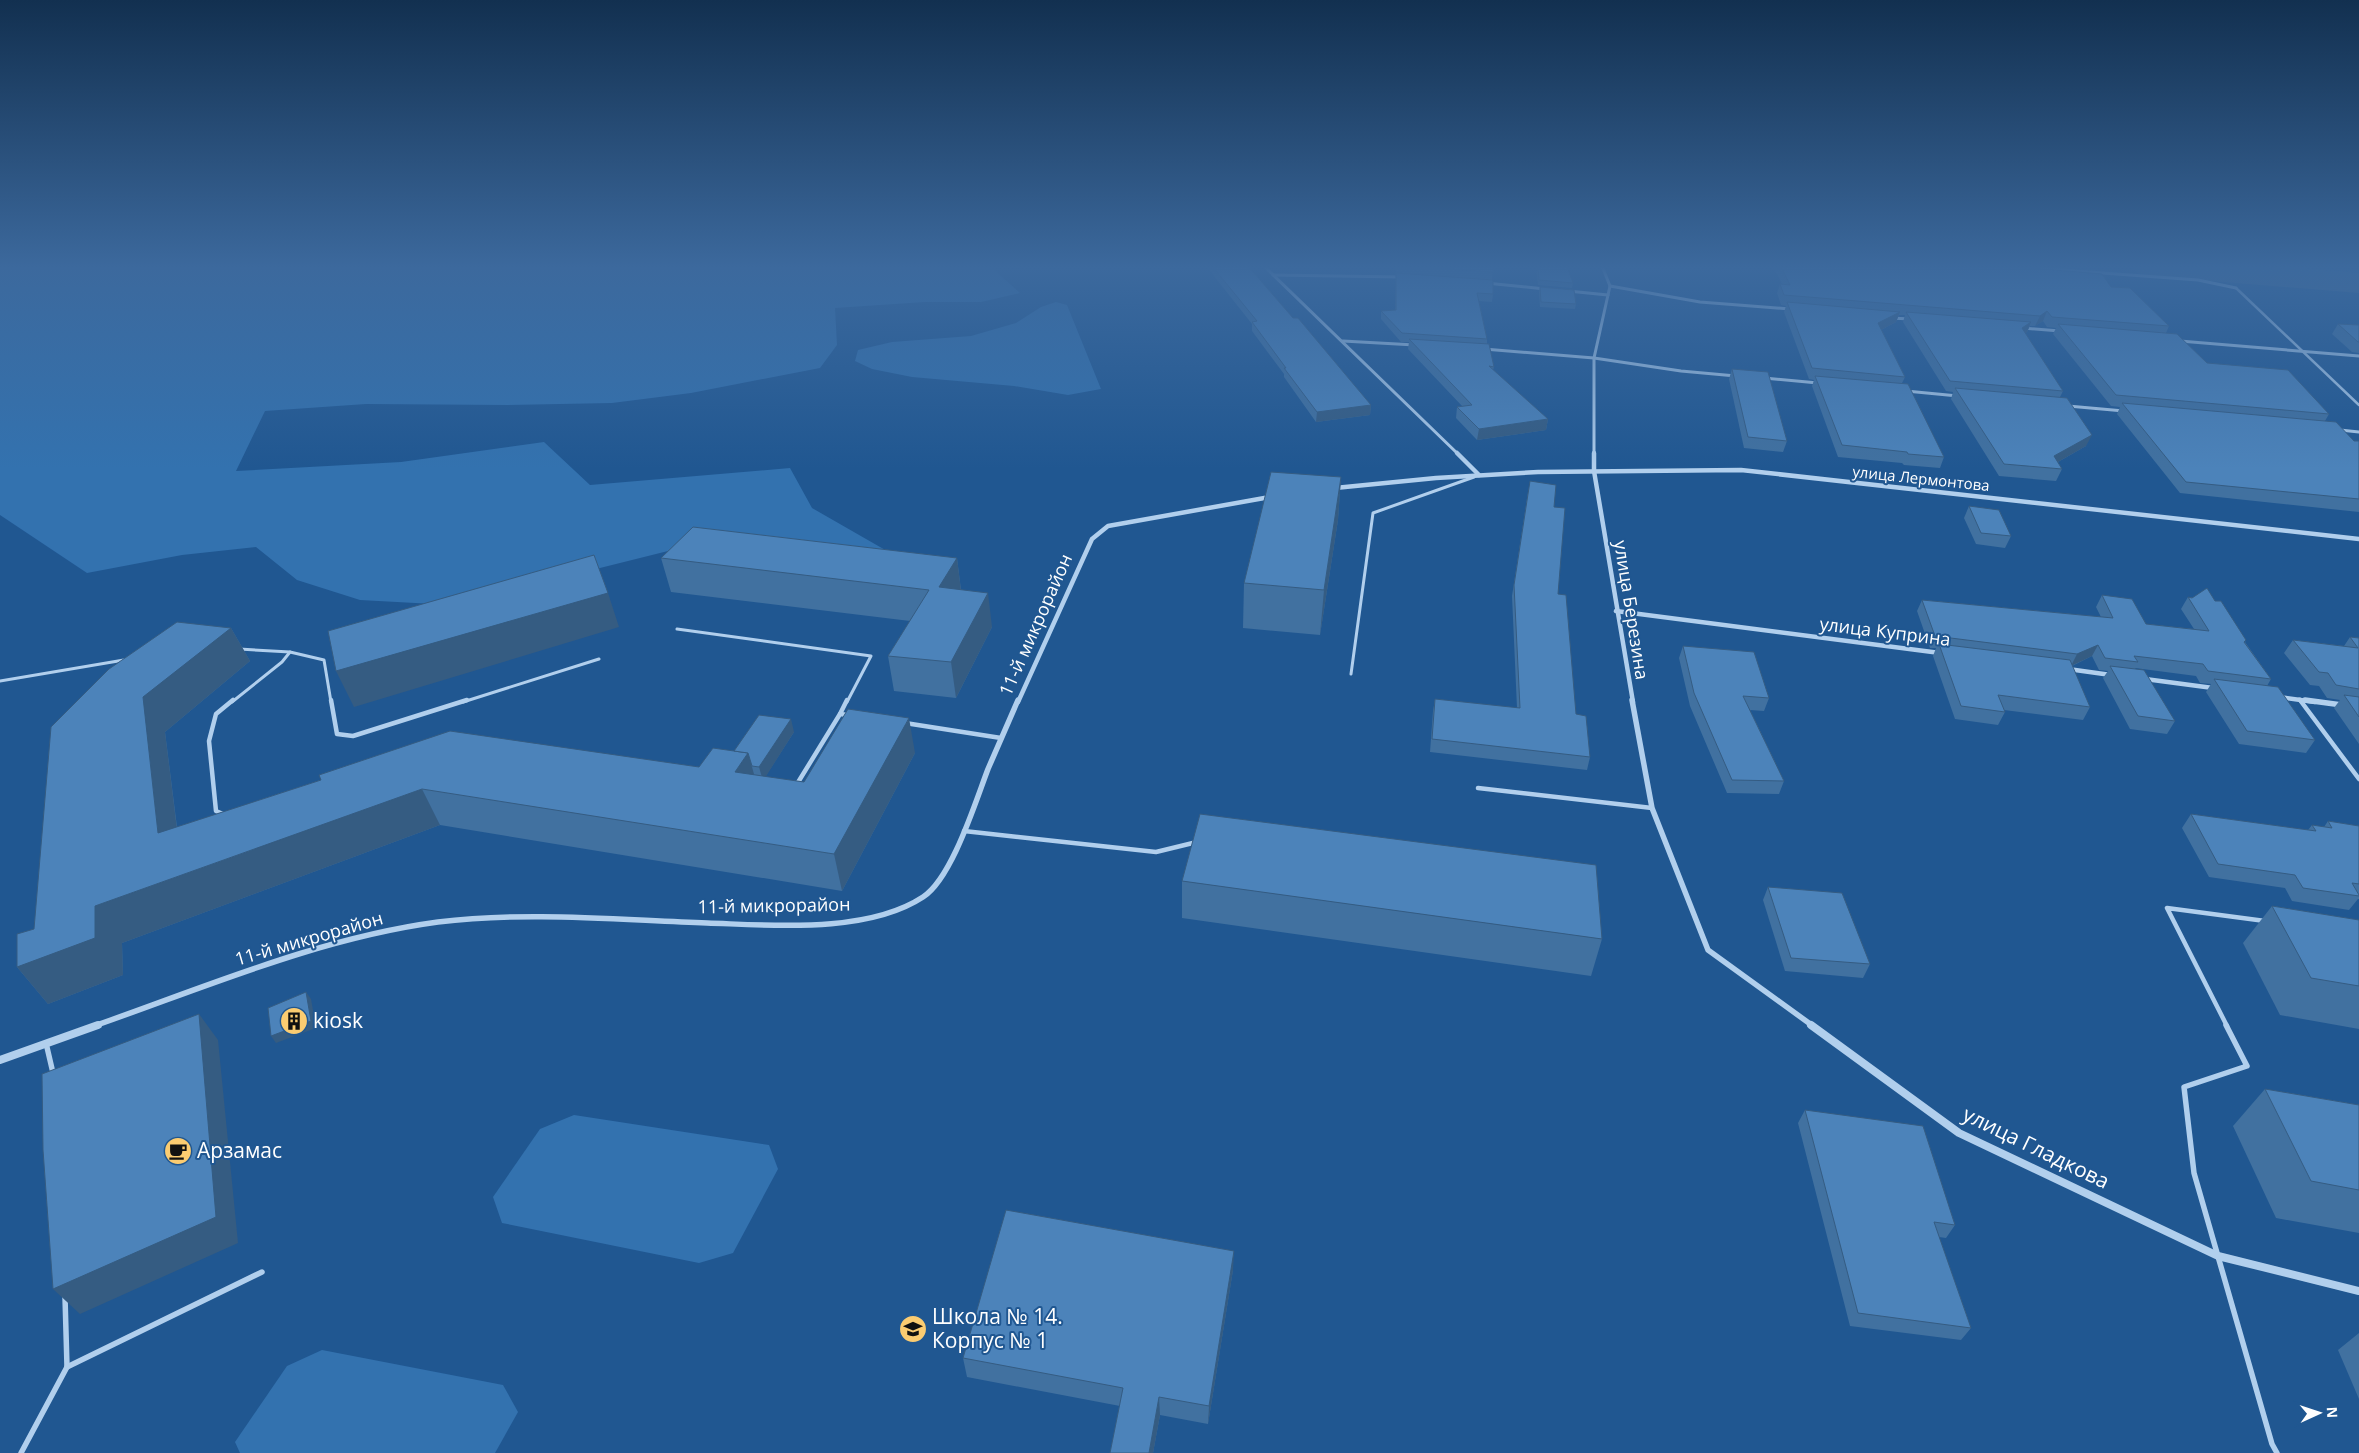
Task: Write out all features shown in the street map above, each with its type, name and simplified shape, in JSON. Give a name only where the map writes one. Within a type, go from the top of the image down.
[{"type":"street","points":[[1335,334],[1479,475]]},
{"type":"street","name":"улица Березина","points":[[1599,334],[1594,358],[1594,471],[1616,611],[1652,808],[1708,950]]},
{"type":"street","points":[[1343,341],[1422,346]]},
{"type":"street","points":[[2173,341],[2359,356]]},
{"type":"street","points":[[1481,349],[1594,358],[1740,376]]},
{"type":"street","points":[[1760,378],[1828,384]]},
{"type":"street","points":[[1897,390],[1966,396]]},
{"type":"street","points":[[2064,405],[2133,412]]},
{"type":"street","points":[[2330,430],[2359,432]]},
{"type":"street","name":"улица Лермонтова","points":[[1479,475],[1683,469],[1741,470],[2359,539]]},
{"type":"street","points":[[1327,489],[1415,479],[1479,475]]},
{"type":"street","name":"11-й микрорайон","points":[[0,1060],[278,961],[372,933],[440,922],[515,917],[782,924],[854,921],[894,912],[924,896],[946,870],[964,831],[1001,738],[1092,539],[1108,526],[1156,516],[1280,496]]},
{"type":"street","name":"улица Куприна","points":[[1616,611],[1943,653]]},
{"type":"street","points":[[2062,668],[2121,676]]},
{"type":"street","points":[[2141,679],[2220,689]]},
{"type":"street","points":[[2270,695],[2349,706]]},
{"type":"street","name":"улица Гладкова","points":[[1708,950],[1959,1133],[2218,1256],[2359,1291]]},
{"type":"lane","points":[[2283,334],[2359,405]]},
{"type":"lane","points":[[1351,674],[1373,512],[1479,475]]},
{"type":"lane","points":[[677,628],[871,656],[840,714],[794,789]]},
{"type":"lane","points":[[232,648],[290,652],[324,660],[337,734],[353,736],[600,659]]},
{"type":"lane","points":[[229,817],[216,811],[209,741],[216,714],[282,662],[290,652]]},
{"type":"lane","points":[[0,681],[134,659]]},
{"type":"lane","points":[[2300,699],[2359,778]]},
{"type":"lane","points":[[840,714],[850,715]]},
{"type":"lane","points":[[896,722],[1001,738]]},
{"type":"lane","points":[[1478,788],[1652,808]]},
{"type":"lane","points":[[964,831],[1156,852],[1198,841],[1207,842]]},
{"type":"lane","points":[[2272,922],[2167,908],[2247,1066],[2184,1087],[2194,1173],[2272,1444],[2277,1453]]},
{"type":"lane","points":[[46,1043],[54,1077]]},
{"type":"lane","points":[[67,1368],[262,1272]]},
{"type":"lane","points":[[21,1453],[67,1368],[65,1289]]},
{"type":"shaded area","points":[[0,334],[836,334],[837,345],[820,368],[691,393],[612,403],[507,405],[366,404],[265,411],[236,471],[401,462],[544,442],[590,485],[790,468],[812,508],[887,551],[736,534],[452,605],[360,600],[297,580],[256,547],[182,555],[87,573],[0,515]]},
{"type":"shaded area","points":[[979,334],[1079,334],[1101,389],[1068,395],[1014,386],[912,377],[872,369],[855,361],[858,350],[892,342]]},
{"type":"shaded area","points":[[574,1115],[769,1145],[778,1169],[733,1253],[699,1263],[502,1223],[493,1197],[540,1129]]},
{"type":"shaded area","points":[[322,1350],[503,1385],[518,1412],[495,1453],[240,1453],[235,1442],[287,1366]]},
{"type":"building","points":[[1261,334],[1311,334],[1371,405],[1317,412],[1284,368],[1286,368]]},
{"type":"building","points":[[1413,334],[1486,334],[1487,339]]},
{"type":"building","points":[[1799,334],[1883,334],[1905,377],[1812,368]]},
{"type":"building","points":[[1920,334],[2026,334],[2063,391],[1950,381]]},
{"type":"building","points":[[2066,334],[2177,334],[2207,363],[2288,370],[2329,414],[2116,395]]},
{"type":"building","points":[[2349,334],[2359,334],[2358,342]]},
{"type":"building","points":[[1409,339],[1489,344],[1494,367],[1489,366],[1548,419],[1479,429],[1457,407],[1472,405]]},
{"type":"building","points":[[1732,369],[1768,372],[1787,441],[1748,437]]},
{"type":"building","points":[[1815,376],[1908,384],[1944,457],[1842,445]]},
{"type":"building","points":[[1955,388],[2067,398],[2092,435],[2054,456],[2062,469],[2004,464]]},
{"type":"building","points":[[2122,403],[2336,422],[2354,441],[2359,441],[2359,499],[2186,482]]},
{"type":"building","points":[[1271,472],[1341,477],[1324,590],[1244,583]]},
{"type":"building","points":[[1530,481],[1556,485],[1554,507],[1565,508],[1558,594],[1566,595],[1576,714],[1586,716],[1590,757],[1432,739],[1435,699],[1520,708],[1514,585]]},
{"type":"building","points":[[1969,506],[1999,510],[2011,536],[1981,533]]},
{"type":"building","points":[[693,527],[957,558],[939,587],[988,593],[951,662],[888,656],[929,590],[661,558]]},
{"type":"building","points":[[594,555],[608,593],[336,671],[328,631]]},
{"type":"building","points":[[2207,588],[2215,601],[2221,601],[2246,640],[2244,642],[2271,679],[2208,671],[2203,664],[2134,656],[2138,662],[2105,658],[2098,645],[2077,654],[1935,636],[1922,600],[2113,618],[2102,595],[2132,599],[2146,624],[2209,631],[2188,597],[2192,598]]},
{"type":"building","points":[[177,622],[231,628],[143,697],[158,833],[321,780],[319,775],[450,731],[699,767],[713,748],[748,753],[735,772],[804,782],[848,709],[909,718],[834,854],[422,789],[95,906],[95,938],[17,967],[17,934],[34,929],[51,727],[109,669]]},
{"type":"building","points":[[2350,637],[2359,638],[2359,689],[2336,685],[2328,673],[2319,672],[2293,640],[2358,648]]},
{"type":"building","points":[[1939,644],[2070,660],[2090,707],[1998,695],[2005,712],[1961,706]]},
{"type":"building","points":[[1683,646],[1754,652],[1769,698],[1743,696],[1784,781],[1732,780],[1694,693]]},
{"type":"building","points":[[2110,666],[2144,670],[2175,721],[2138,716]]},
{"type":"building","points":[[2214,679],[2278,687],[2315,740],[2247,731]]},
{"type":"building","points":[[2344,695],[2359,697],[2359,717]]},
{"type":"building","points":[[759,715],[791,719],[759,767],[752,766],[748,753],[734,751]]},
{"type":"building","points":[[1200,814],[1596,865],[1602,939],[1182,881]]},
{"type":"building","points":[[2191,814],[2316,831],[2312,825],[2332,828],[2328,821],[2359,826],[2359,884],[2352,883],[2359,896],[2303,888],[2295,875],[2218,864]]},
{"type":"building","points":[[1768,887],[1842,893],[1870,964],[1791,958]]},
{"type":"building","points":[[2272,906],[2359,920],[2359,986],[2311,978]]},
{"type":"building","name":"kiosk","points":[[306,992],[311,1021],[271,1036],[268,1008]]},
{"type":"building","points":[[199,1014],[216,1217],[53,1289],[43,1150],[42,1074]]},
{"type":"building","points":[[2265,1089],[2359,1105],[2359,1190],[2311,1181]]},
{"type":"building","points":[[1805,1110],[1923,1126],[1955,1225],[1934,1222],[1971,1328],[1858,1313]]},
{"type":"building","points":[[1006,1210],[1234,1251],[1209,1406],[1159,1397],[1149,1453],[1110,1453],[1123,1388],[963,1358]]},
{"type":"place","name":"kiosk","points":[[294,1021]]},
{"type":"place","name":"Арзамас","points":[[178,1151]]},
{"type":"place","name":"Школа № 14. Корпус № 1","points":[[913,1329]]}]
